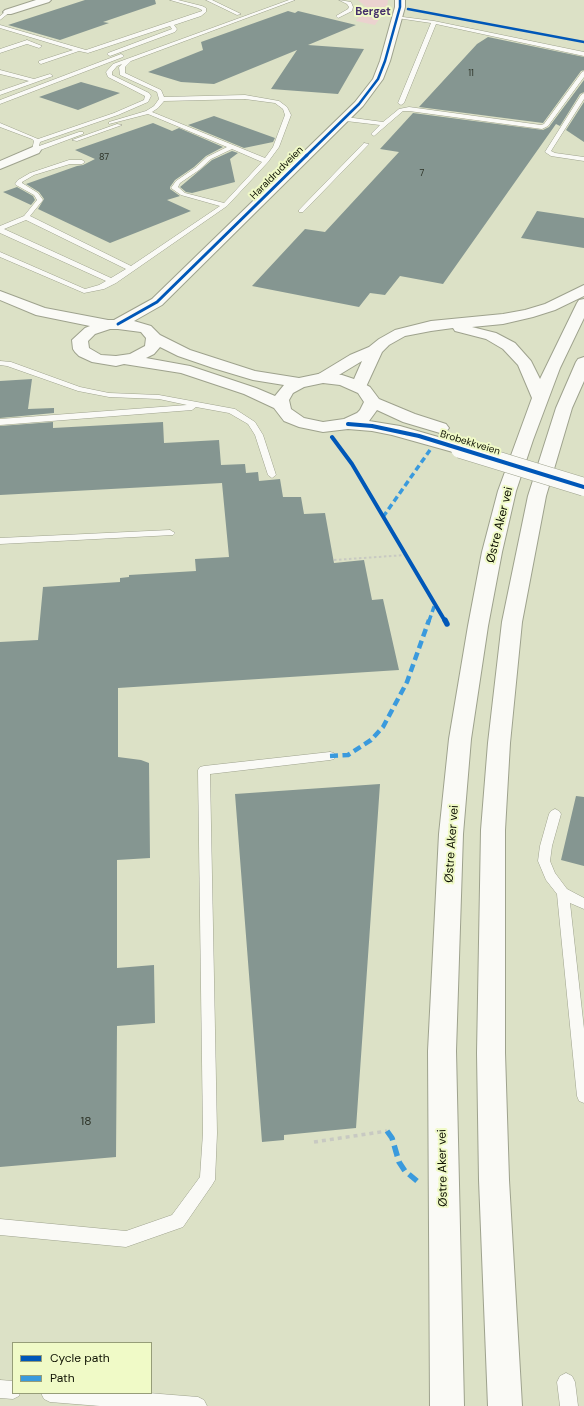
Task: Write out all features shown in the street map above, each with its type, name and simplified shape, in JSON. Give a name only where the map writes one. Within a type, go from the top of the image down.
[{"type":"main road","points":[[2,17],[46,0]]},
{"type":"main road","name":"Haraldrudveien","points":[[80,340],[90,331],[113,324],[157,302],[346,118],[367,95],[378,79],[385,61],[400,0]]},
{"type":"main road","points":[[0,165],[20,158],[35,143]]},
{"type":"main road","points":[[323,378],[356,358],[375,350],[384,342],[400,333],[420,328],[528,314],[550,307],[584,290]]},
{"type":"main road","points":[[0,295],[41,312],[113,324],[138,326],[184,354],[219,366],[253,375],[299,383]]},
{"type":"main road","points":[[125,360],[134,358],[148,351],[152,347],[153,336],[151,325],[157,302]]},
{"type":"main road","name":"Østre Aker vei","points":[[505,1406],[494,1180],[492,1076],[491,926],[493,830],[499,743],[512,622],[537,496],[552,403],[552,368],[584,303]]},
{"type":"main road","points":[[41,312],[52,322],[80,340],[81,349],[90,357],[106,360],[125,360],[184,369],[243,388],[281,405],[287,414],[299,422],[323,427],[348,424],[363,417],[371,407],[372,402],[368,394],[359,386],[342,380],[323,378],[299,383],[287,390],[281,400],[281,405]]},
{"type":"main road","points":[[444,326],[491,336],[509,346],[525,364],[552,403],[584,398]]},
{"type":"main road","points":[[359,386],[375,350]]},
{"type":"main road","name":"Østre Aker vei","points":[[447,1406],[442,1052],[451,834],[460,739],[478,626],[492,552],[508,491],[552,403],[584,362]]},
{"type":"main road","name":"Brobekkveien","points":[[372,402],[464,443],[584,487]]},
{"type":"main road","name":"Brobekkveien","points":[[348,424],[372,426],[464,443],[584,471]]},
{"type":"lane","points":[[0,26],[86,52],[200,15],[205,10],[200,7],[172,0]]},
{"type":"lane","points":[[200,7],[207,0],[238,14]]},
{"type":"lane","points":[[35,143],[116,114],[143,103],[148,99],[147,94],[113,79],[109,74],[110,69],[115,66],[293,0]]},
{"type":"lane","points":[[338,17],[350,10],[351,7],[349,3],[341,0]]},
{"type":"lane","points":[[0,102],[114,59],[261,7],[265,3]]},
{"type":"lane","points":[[397,17],[434,22],[584,54]]},
{"type":"lane","points":[[401,103],[434,22]]},
{"type":"lane","points":[[65,70],[173,32],[174,29],[171,24]]},
{"type":"lane","points":[[6,32],[12,30]]},
{"type":"lane","points":[[122,40],[138,44]]},
{"type":"lane","points":[[0,51],[27,42],[44,47]]},
{"type":"lane","points":[[50,49],[62,45]]},
{"type":"lane","points":[[41,62],[78,50]]},
{"type":"lane","points":[[130,60],[122,67],[122,74],[159,91],[162,99]]},
{"type":"lane","points":[[0,72],[34,81]]},
{"type":"lane","points":[[0,93],[58,73]]},
{"type":"lane","points":[[374,134],[401,110],[409,109],[542,127],[546,125],[584,73]]},
{"type":"lane","points":[[584,95],[548,152],[584,159]]},
{"type":"lane","points":[[0,254],[84,291],[101,287],[132,269],[225,205],[266,161],[276,147],[288,115],[285,108],[277,102],[245,97],[162,99]]},
{"type":"lane","points":[[20,158],[139,118],[156,107],[162,99]]},
{"type":"lane","points":[[0,125],[35,143],[147,112],[266,161]]},
{"type":"lane","points":[[346,118],[384,124]]},
{"type":"lane","points":[[301,211],[366,144]]},
{"type":"lane","points":[[225,205],[184,194],[174,188],[178,182],[197,169],[209,158],[231,147]]},
{"type":"lane","points":[[0,229],[26,217],[40,200],[36,194],[18,184],[20,181],[32,174],[62,164],[82,162]]},
{"type":"lane","points":[[26,217],[132,269]]},
{"type":"lane","points":[[0,229],[113,280]]},
{"type":"lane","points":[[0,363],[8,364],[78,389],[108,395],[159,397],[232,411],[251,422],[259,435],[272,475]]},
{"type":"lane","points":[[0,422],[206,406]]},
{"type":"lane","points":[[0,541],[170,533]]},
{"type":"lane","points":[[0,1227],[126,1239],[177,1221],[207,1180],[210,1133],[204,770],[330,756]]},
{"type":"lane","points":[[555,814],[546,846],[544,861],[550,876],[563,894],[584,904]]},
{"type":"lane","points":[[563,894],[584,1096]]},
{"type":"lane","points":[[566,1382],[569,1406]]},
{"type":"lane","points":[[0,1389],[12,1390]]},
{"type":"lane","points":[[61,1394],[198,1406]]},
{"type":"path","points":[[336,443],[352,464],[447,624]]},
{"type":"path","points":[[334,560],[406,555]]},
{"type":"path","points":[[314,1142],[386,1131]]},
{"type":"shaded area","points":[[358,0],[388,0],[387,8],[375,25],[356,21],[366,7]]},
{"type":"building","points":[[85,0],[155,0],[156,4],[103,22],[109,23],[60,40],[8,25]]},
{"type":"building","points":[[288,11],[295,13],[298,11],[356,25],[308,45],[364,49],[338,94],[271,89],[297,50],[214,84],[181,82],[148,72],[203,50],[201,42]]},
{"type":"building","points":[[488,37],[584,57],[584,70],[581,71],[543,123],[419,107],[477,44]]},
{"type":"building","points":[[584,80],[584,92],[580,94],[560,126],[556,124],[443,284],[400,276],[385,295],[370,293],[359,307],[252,286],[305,229],[325,232],[399,152],[380,149],[413,113],[543,130],[549,127]]},
{"type":"building","points":[[81,82],[120,93],[78,110],[39,97]]},
{"type":"building","points":[[584,102],[584,142],[566,130]]},
{"type":"building","points":[[214,116],[275,138],[273,142],[244,148],[188,125]]},
{"type":"building","points":[[153,123],[172,131],[179,128],[223,147],[206,156],[194,167],[175,180],[170,187],[170,189],[180,196],[167,200],[191,211],[110,243],[38,209],[44,199],[39,192],[26,184],[83,165],[95,159],[75,150]]},
{"type":"building","points":[[232,151],[238,153],[230,159],[235,182],[192,193],[186,192],[180,187],[212,160]]},
{"type":"building","points":[[17,187],[33,196],[35,200],[31,205],[3,192]]},
{"type":"building","points":[[537,211],[584,218],[584,248],[521,238]]},
{"type":"building","points":[[32,379],[28,409],[54,408],[54,413],[0,418],[0,381]]},
{"type":"building","points":[[53,422],[53,428],[163,422],[164,443],[219,440],[221,465],[245,464],[246,473],[258,472],[259,481],[280,479],[283,497],[301,497],[304,514],[325,513],[334,563],[364,560],[372,600],[383,599],[399,670],[118,688],[118,757],[141,760],[149,763],[150,858],[117,860],[117,968],[154,965],[155,1023],[117,1026],[116,1157],[0,1167],[0,642],[38,640],[43,587],[120,582],[120,578],[129,577],[129,575],[196,571],[195,559],[229,557],[222,483],[0,495],[0,426]]},
{"type":"building","points":[[380,784],[356,1128],[284,1135],[284,1140],[262,1142],[235,794]]},
{"type":"building","points":[[576,796],[584,797],[584,866],[561,860]]},
{"type":"marked path","points":[[383,517],[430,450]]},
{"type":"marked path","points":[[330,756],[348,755],[371,740],[383,727],[407,682],[435,604]]},
{"type":"marked path","points":[[387,1131],[392,1138],[399,1162],[405,1171],[417,1181]]},
{"type":"cycle path","points":[[118,324],[157,302],[359,104],[378,79],[385,61],[400,7],[400,0]]},
{"type":"cycle path","points":[[408,9],[584,42]]},
{"type":"cycle path","points":[[348,424],[372,426],[419,436],[584,487]]},
{"type":"cycle path","points":[[332,437],[352,464],[447,624]]},
{"type":"district","name":"Berget","points":[[373,12]]}]
